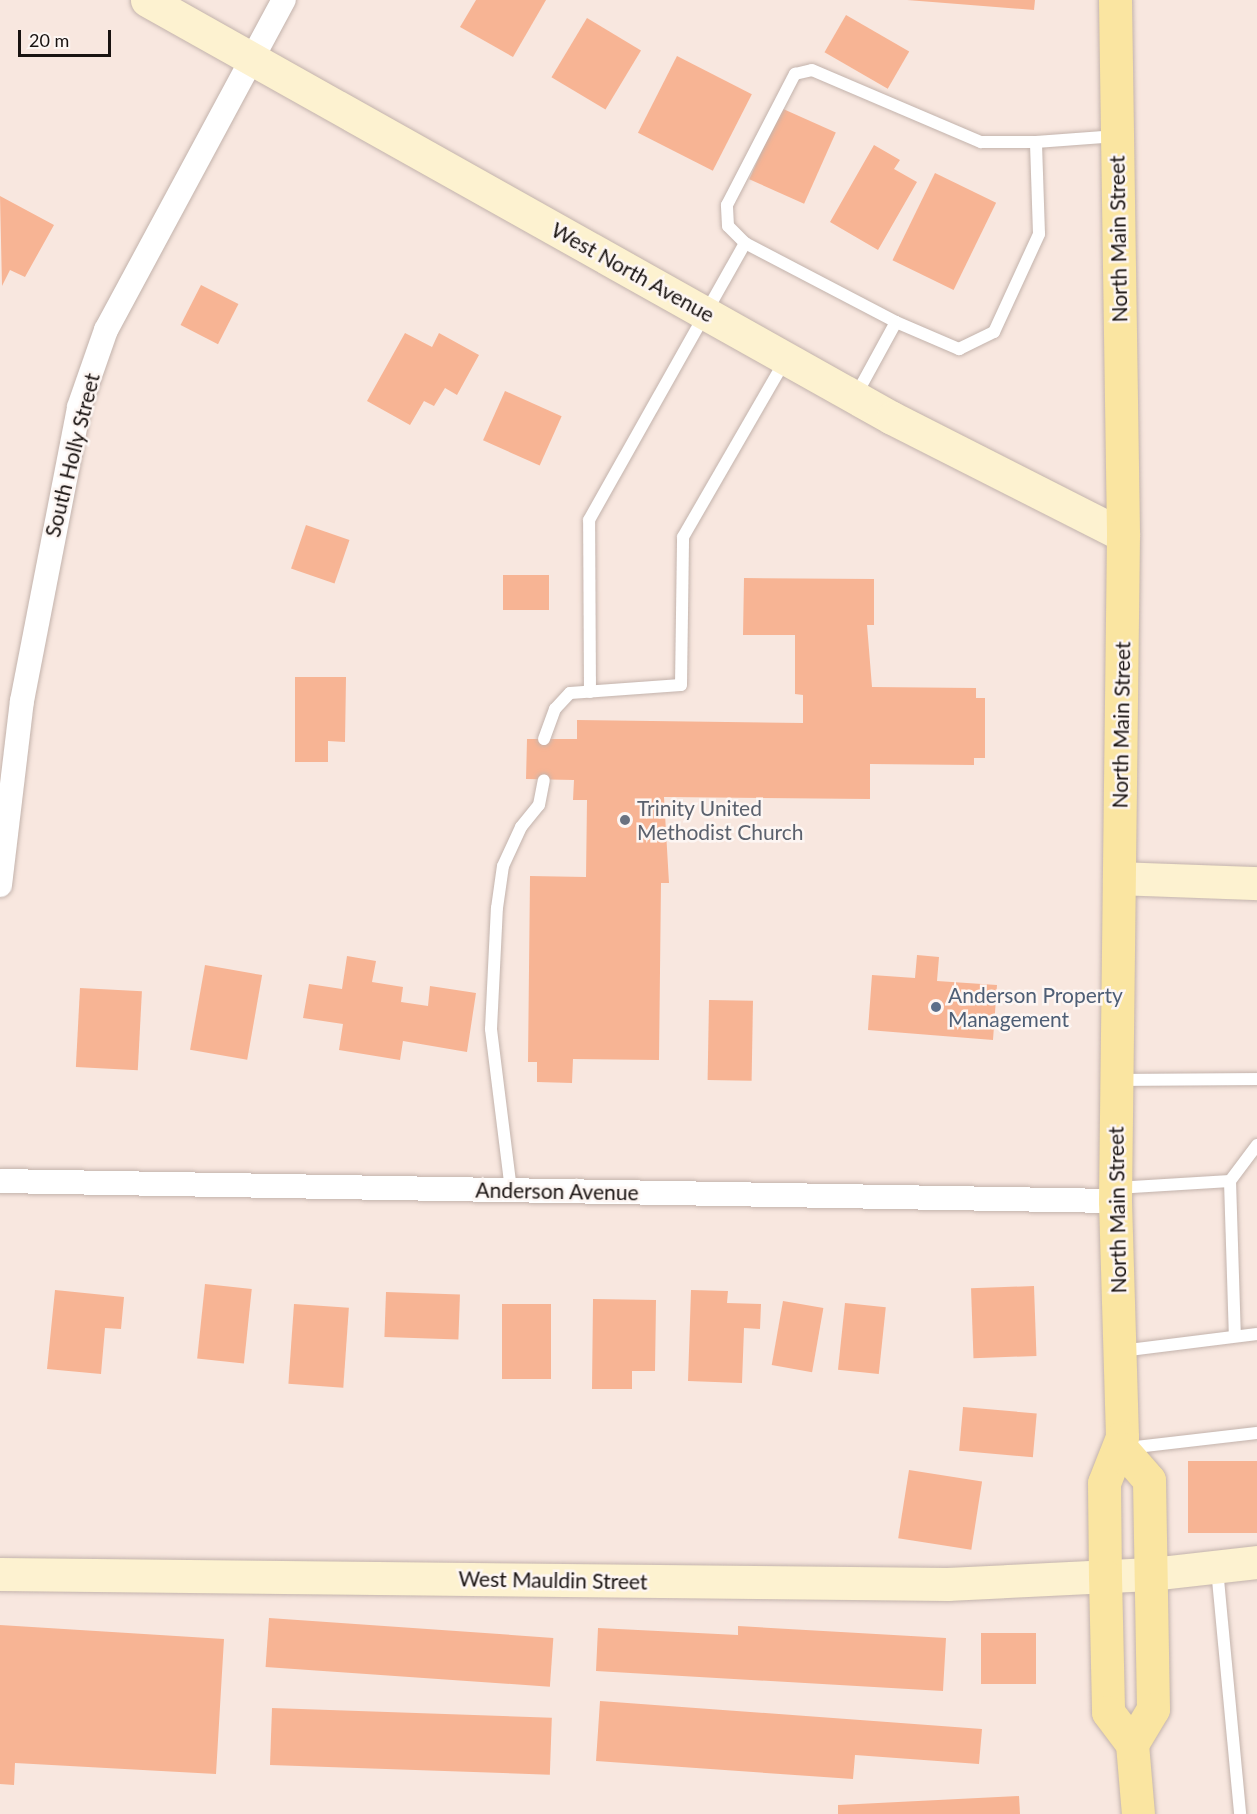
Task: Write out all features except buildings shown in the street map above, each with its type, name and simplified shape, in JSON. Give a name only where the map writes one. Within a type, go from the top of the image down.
[{"type":"main road","name":"West North Avenue","points":[[147,0],[855,397],[1123,535]]},
{"type":"main road","name":"North Main Street","points":[[1115,0],[1123,535],[1115,1194],[1122,1449],[1104,1483],[1108,1712],[1132,1744]]},
{"type":"main road","points":[[1119,878],[1257,883]]},
{"type":"main road","points":[[1122,1449],[1149,1480],[1153,1709],[1132,1744],[1138,1814]]},
{"type":"main road","name":"West Mauldin Street","points":[[0,1574],[947,1584],[1152,1574],[1257,1562]]},
{"type":"street","name":"South Holly Street","points":[[0,885],[5,815],[22,701],[79,407],[106,330],[250,58],[284,0]]},
{"type":"street","name":"Anderson Avenue","points":[[0,1181],[511,1190],[1115,1194]]},
{"type":"lane","points":[[1036,142],[1039,234],[994,332],[959,349],[896,322],[745,243],[728,226],[728,205],[795,74],[812,70],[981,142],[1036,142],[1117,136]]},
{"type":"lane","points":[[590,692],[589,520],[745,243]]},
{"type":"lane","points":[[855,397],[896,322]]},
{"type":"lane","points":[[544,739],[563,701],[570,693],[681,685],[683,537],[786,359]]},
{"type":"lane","points":[[511,1190],[491,1029],[497,908],[503,866],[521,827],[539,805],[544,780]]},
{"type":"lane","points":[[1117,1080],[1257,1079]]},
{"type":"lane","points":[[1235,1336],[1230,1181],[1257,1145]]},
{"type":"lane","points":[[1115,1194],[1230,1181]]},
{"type":"lane","points":[[1120,1351],[1257,1334]]},
{"type":"lane","points":[[1122,1449],[1257,1433]]},
{"type":"lane","points":[[1217,1567],[1240,1814]]},
{"type":"place","name":"Trinity United Methodist Church","points":[[625,820]]},
{"type":"place","name":"Anderson Property Management","points":[[936,1007]]}]
